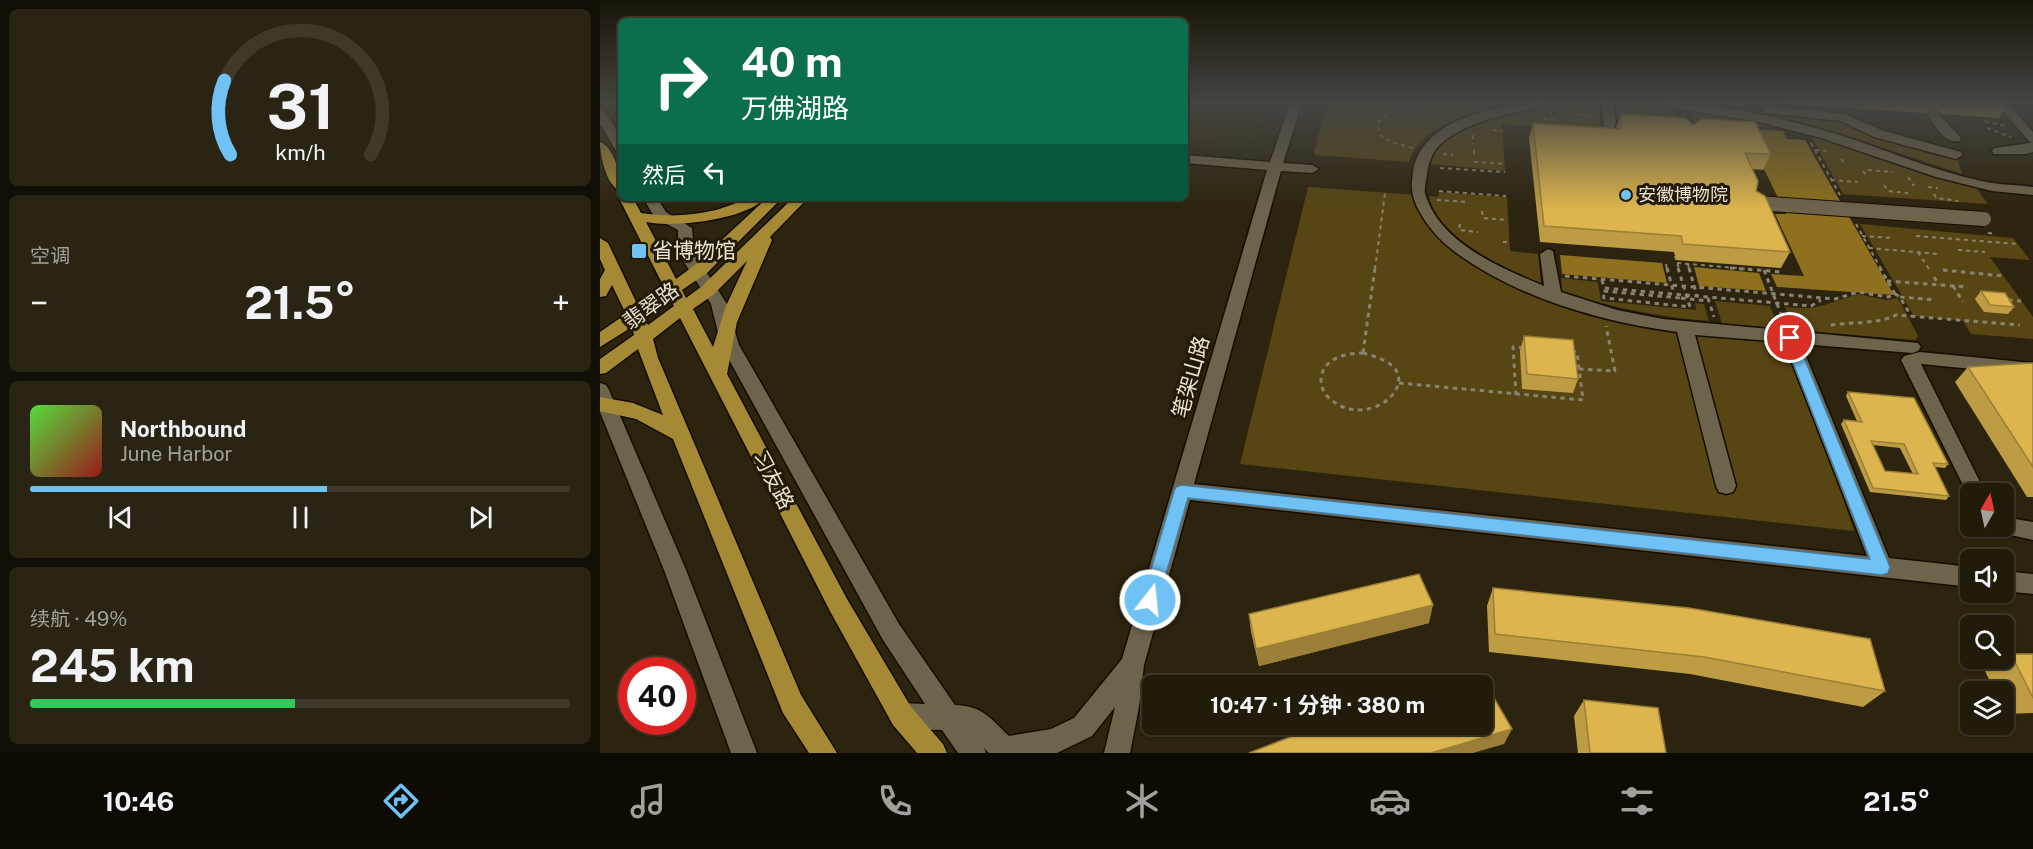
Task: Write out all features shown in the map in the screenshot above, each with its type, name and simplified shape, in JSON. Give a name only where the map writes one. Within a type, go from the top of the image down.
[{"type":"main road","points":[[600,146],[618,182]]},
{"type":"main road","name":"习友路","points":[[628,201],[839,606],[902,716],[934,753]]},
{"type":"main road","points":[[636,216],[670,220],[712,216],[750,201]]},
{"type":"main road","name":"翡翠路","points":[[600,341],[698,272],[772,201]]},
{"type":"main road","name":"翡翠路","points":[[600,368],[710,289],[798,201]]},
{"type":"main road","points":[[718,376],[719,348],[726,328],[770,229]]},
{"type":"main road","points":[[600,243],[635,316],[648,358],[792,704],[824,753]]},
{"type":"main road","points":[[600,292],[613,270]]},
{"type":"main road","points":[[602,400],[659,420],[681,435]]},
{"type":"street","name":"笔架山路","points":[[1132,665],[1284,138]]},
{"type":"street","points":[[1443,138],[1426,151],[1421,159],[1418,177],[1419,201],[1433,223],[1447,238],[1471,256],[1509,278],[1553,295],[1643,321],[1790,338],[1912,347]]},
{"type":"street","points":[[1833,138],[1931,171],[1992,186],[2033,191]]},
{"type":"street","points":[[1894,138],[1956,155]]},
{"type":"street","points":[[1999,151],[2031,148]]},
{"type":"street","points":[[1188,159],[1312,169]]},
{"type":"street","points":[[652,201],[660,215],[685,228],[686,253],[719,304],[730,345],[885,622],[973,753]]},
{"type":"street","points":[[1757,203],[1984,219]]},
{"type":"street","points":[[1548,254],[1553,295]]},
{"type":"street","points":[[1684,327],[1726,486]]},
{"type":"street","points":[[1790,338],[1882,567]]},
{"type":"street","points":[[1971,483],[1910,360],[1920,358],[2033,369]]},
{"type":"street","points":[[602,400],[635,468],[708,651],[744,753]]},
{"type":"street","points":[[1182,491],[1960,576]]},
{"type":"street","points":[[2014,528],[2033,531]]},
{"type":"street","points":[[2014,582],[2033,584]]},
{"type":"street","points":[[902,716],[972,718],[1004,750],[1053,742],[1083,727],[1132,665]]},
{"type":"street","points":[[1117,753],[1127,707],[1132,665]]},
{"type":"path","points":[[1383,138],[1426,151]]},
{"type":"path","points":[[1473,138],[1473,144]]},
{"type":"path","points":[[1808,139],[1841,198]]},
{"type":"path","points":[[1474,150],[1474,156]]},
{"type":"path","points":[[1815,150],[1836,151]]},
{"type":"path","points":[[1841,159],[1844,163]]},
{"type":"path","points":[[1474,162],[1505,164]]},
{"type":"path","points":[[1440,168],[1505,172]]},
{"type":"path","points":[[1863,171],[1867,177]]},
{"type":"path","points":[[1906,173],[1914,186]]},
{"type":"path","points":[[1831,180],[1858,182]]},
{"type":"path","points":[[1884,185],[1888,191],[1908,193]]},
{"type":"path","points":[[1438,191],[1506,196]]},
{"type":"path","points":[[1363,353],[1385,193]]},
{"type":"path","points":[[1419,201],[1468,202]]},
{"type":"path","points":[[1482,211],[1483,218],[1508,220]]},
{"type":"path","points":[[1855,222],[1895,294],[1900,297],[1936,300]]},
{"type":"path","points":[[1460,224],[1460,230],[1478,232]]},
{"type":"path","points":[[1862,236],[1893,238]]},
{"type":"path","points":[[1916,236],[1979,243],[2018,244]]},
{"type":"path","points":[[1503,242],[1509,243]]},
{"type":"path","points":[[1869,248],[1938,254]]},
{"type":"path","points":[[1958,250],[1986,252]]},
{"type":"path","points":[[1674,252],[1677,263],[1690,307],[1604,298],[1603,291],[1681,298],[1709,301]]},
{"type":"path","points":[[1918,252],[1929,269]]},
{"type":"path","points":[[1677,263],[1783,272]]},
{"type":"path","points":[[1666,264],[1674,294]]},
{"type":"path","points":[[1688,264],[1697,296]]},
{"type":"path","points":[[1764,270],[1790,338]]},
{"type":"path","points":[[1943,270],[2003,276]]},
{"type":"path","points":[[1551,275],[1823,299],[1835,299],[1858,292],[1888,297],[1895,294]]},
{"type":"path","points":[[1934,277],[1939,285]]},
{"type":"path","points":[[1602,280],[1604,288],[1737,300],[1811,306],[1823,299]]},
{"type":"path","points":[[1887,280],[1968,287]]},
{"type":"path","points":[[1638,283],[1639,291]]},
{"type":"path","points":[[1953,286],[1963,302]]},
{"type":"path","points":[[1734,291],[1737,300]]},
{"type":"path","points":[[1900,297],[1911,316]]},
{"type":"path","points":[[2001,299],[2021,301]]},
{"type":"path","points":[[1579,369],[1615,371],[1603,311]]},
{"type":"path","points":[[1821,340],[1819,332],[1822,327],[1857,321],[1886,321],[1896,315],[2020,326]]},
{"type":"path","points":[[1516,395],[1513,347],[1534,348]]},
{"type":"path","points":[[1400,383],[1583,400],[1577,352],[1566,351]]},
{"type":"path","points":[[1363,353],[1382,358],[1389,363],[1395,369],[1400,383],[1398,391],[1387,403],[1369,410],[1348,409],[1330,400],[1321,386],[1323,371],[1328,364],[1343,355],[1363,353]]},
{"type":"shaded area","points":[[1188,138],[1257,138],[1239,146],[1188,141]]},
{"type":"shaded area","points":[[1318,138],[1425,138],[1409,162],[1316,155],[1314,152]]},
{"type":"shaded area","points":[[1452,138],[1503,138],[1505,171],[1431,164],[1440,147]]},
{"type":"shaded area","points":[[1749,138],[1805,140],[1894,295],[1777,287],[1771,274],[1804,276],[1775,214],[1786,214]]},
{"type":"shaded area","points":[[1812,138],[1976,188],[1988,204],[1843,194]]},
{"type":"shaded area","points":[[1854,138],[1897,138],[1957,158],[1962,174]]},
{"type":"shaded area","points":[[1308,187],[1418,195],[1433,223],[1509,278],[1643,321],[1790,337],[1854,531],[1240,464]]},
{"type":"shaded area","points":[[1439,192],[1507,197],[1510,251],[1538,254],[1541,284],[1492,260],[1458,238],[1434,211],[1429,196],[1438,197]]},
{"type":"shaded area","points":[[1860,224],[2013,238],[2030,260],[1990,257],[2033,317],[2033,339],[1971,334],[1963,321],[1914,316]]},
{"type":"shaded area","points":[[1560,255],[1662,263],[1667,283],[1562,274]]},
{"type":"shaded area","points":[[1694,267],[1759,273],[1766,291],[1699,286]]},
{"type":"shaded area","points":[[1561,278],[1598,282],[1601,301],[1696,310],[1695,303],[1704,304],[1709,321],[1617,307],[1562,292]]},
{"type":"shaded area","points":[[1858,294],[1887,300],[1898,298],[1918,336],[1915,340],[1794,330],[1785,307],[1815,307]]},
{"type":"shaded area","points":[[1715,301],[1770,306],[1779,328],[1722,324]]},
{"type":"building","name":"安徽博物院","points":[[1535,138],[1763,138],[1771,154],[1745,153],[1758,181],[1756,191],[1765,196],[1790,252],[1683,244],[1681,236],[1544,226]]},
{"type":"building","points":[[1981,291],[2005,293],[2014,307],[1990,305]]},
{"type":"building","points":[[1524,336],[1573,340],[1578,379],[1527,374]]},
{"type":"building","points":[[2033,363],[2033,467],[1968,367]]},
{"type":"building","points":[[1848,392],[1914,398],[1948,464],[1933,463],[1949,496],[1873,488],[1844,420],[1862,422]],"holes":[[[1871,441],[1904,444],[1918,474],[1885,471]]]},
{"type":"building","points":[[1419,574],[1433,605],[1256,649],[1249,614]]},
{"type":"building","points":[[1493,588],[1689,608],[1870,639],[1885,691],[1704,657],[1495,634]]},
{"type":"building","points":[[2014,654],[2033,654],[2033,698],[2014,660]]},
{"type":"building","points":[[1493,696],[1512,729],[1493,735]]},
{"type":"building","points":[[1584,700],[1658,708],[1666,753],[1590,753]]},
{"type":"building","points":[[1296,735],[1492,735],[1431,753],[1249,753]]},
{"type":"place","name":"安徽博物院","points":[[1626,195]]},
{"type":"place","name":"省博物馆","points":[[639,251]]},
{"type":"route","points":[[1150,600],[1182,491],[1882,567],[1790,338]]}]
